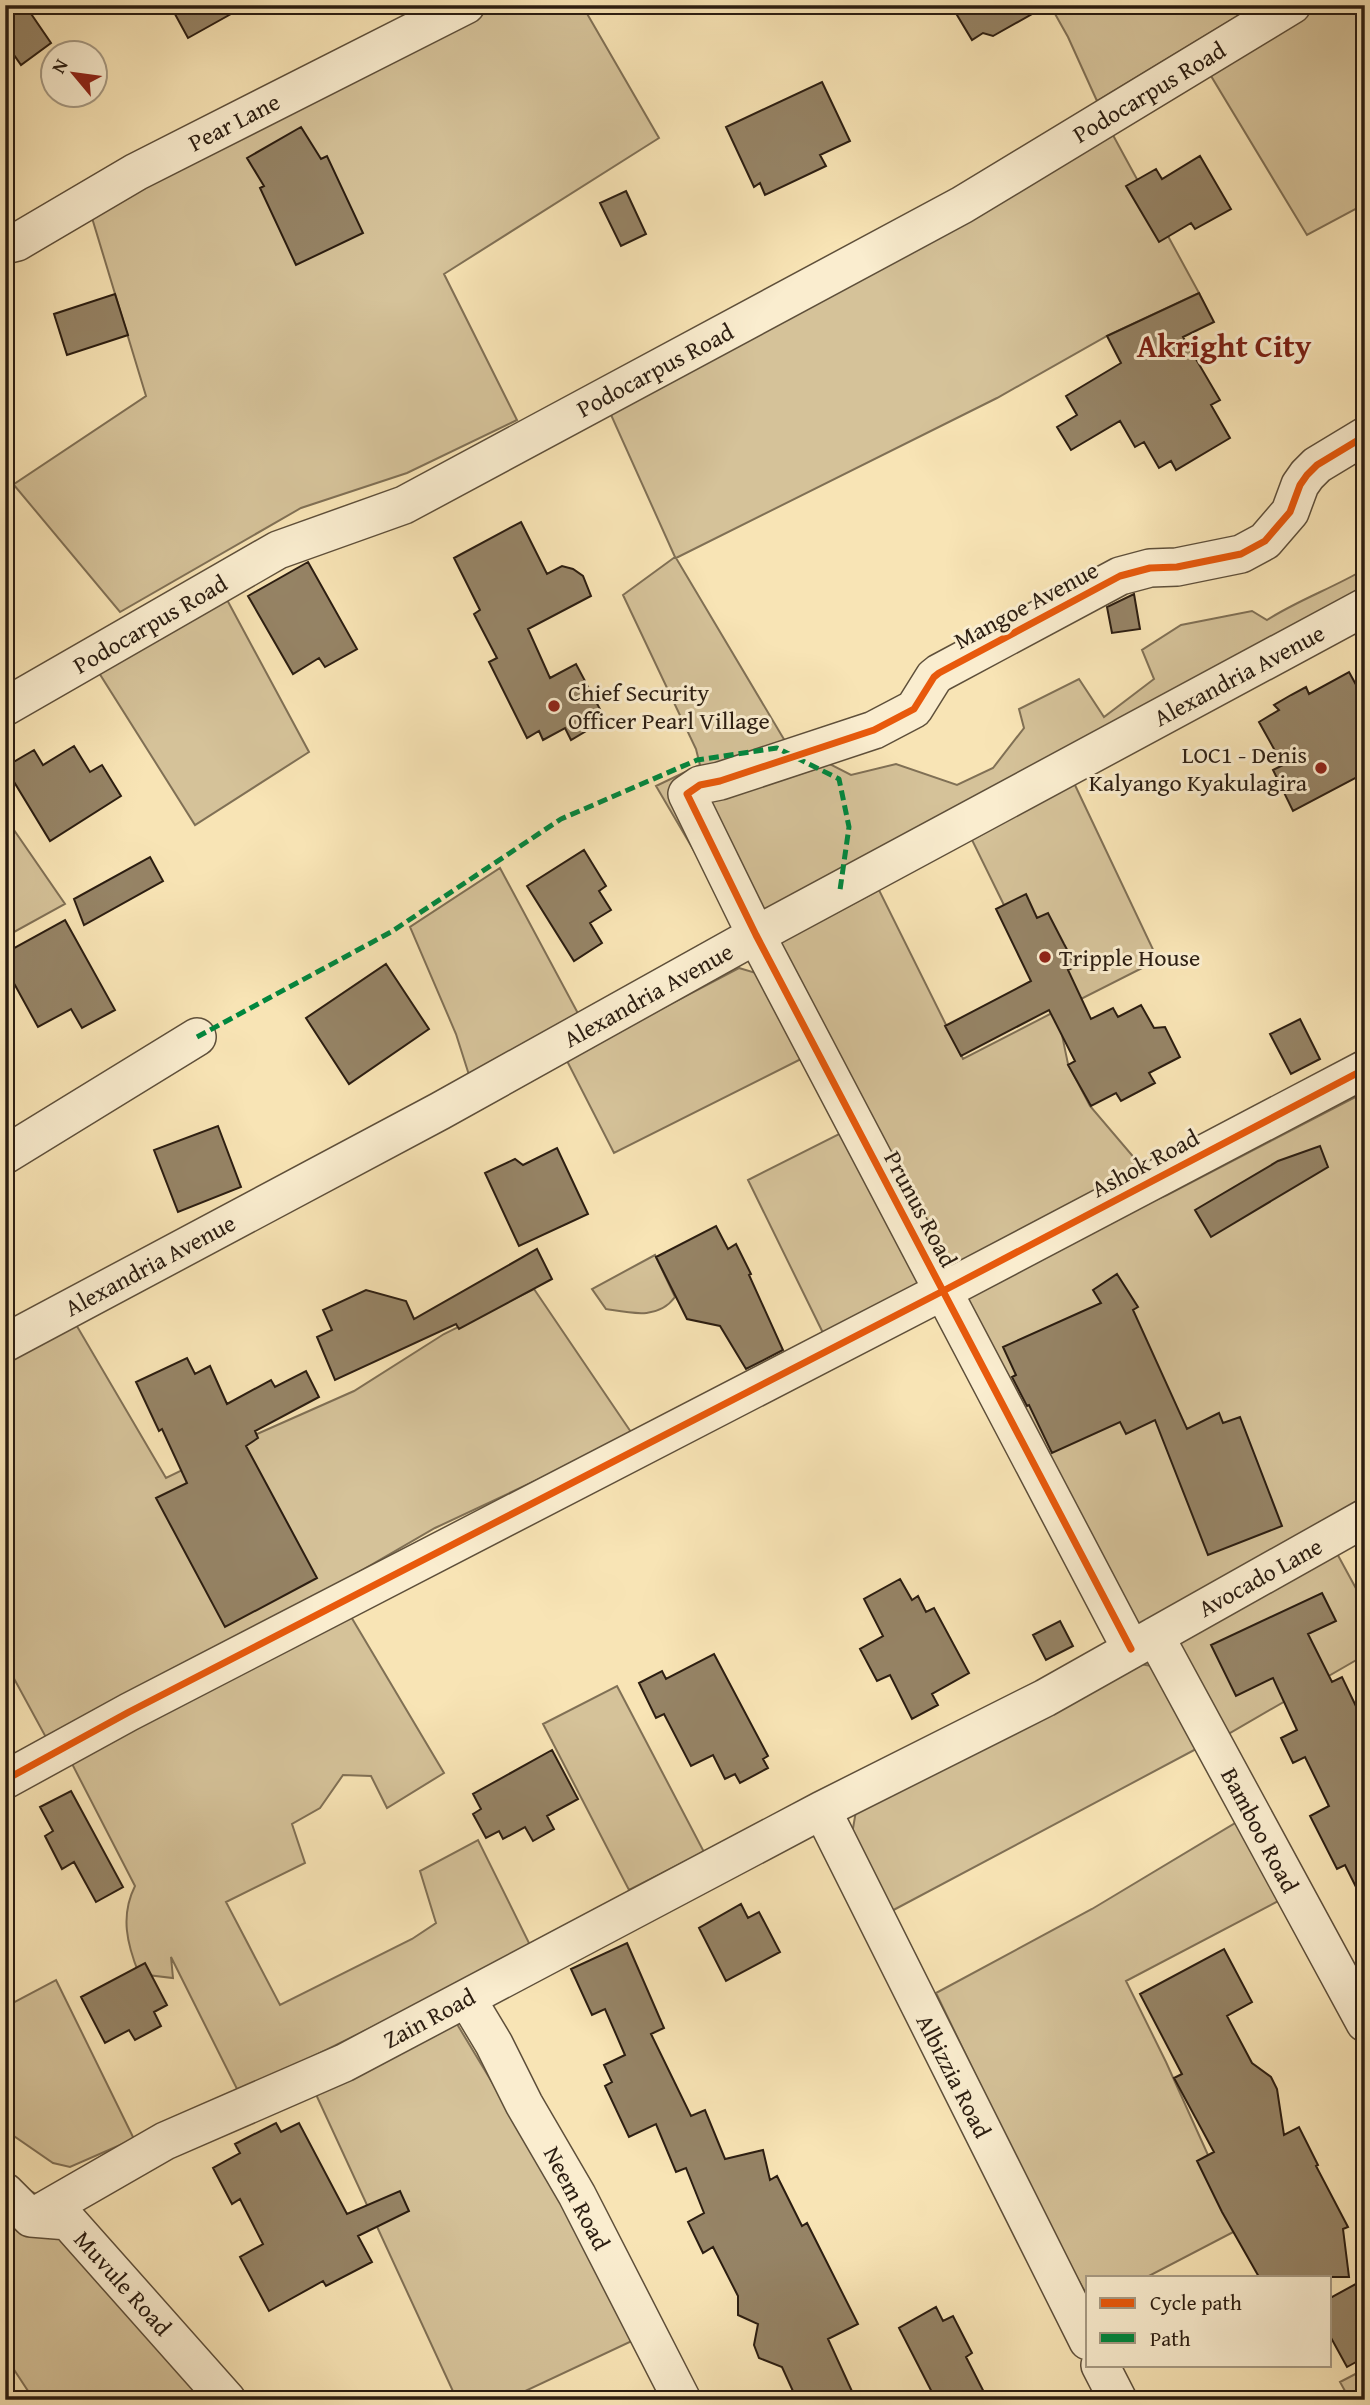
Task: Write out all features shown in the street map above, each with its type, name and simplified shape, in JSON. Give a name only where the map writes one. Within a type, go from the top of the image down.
[{"type":"street","name":"Pear Lane","points":[[5,245],[17,242],[136,172],[466,5]]},
{"type":"street","name":"Podocarpus Road","points":[[5,707],[278,550],[404,505],[962,205],[1292,5]]},
{"type":"street","name":"Mangoe Avenue","points":[[687,794],[700,785],[720,781],[874,730],[909,712],[939,673],[1120,576],[1150,568],[1177,566],[1241,554],[1265,541],[1290,512],[1300,485],[1317,465],[1365,436]]},
{"type":"street","name":"Alexandria Avenue","points":[[5,1342],[440,1111],[756,935],[1365,607]]},
{"type":"street","name":"Prunus Road","points":[[687,794],[756,935],[943,1291],[1143,1643]]},
{"type":"street","points":[[5,1155],[197,1037]]},
{"type":"street","name":"Ashok Road","points":[[5,1780],[166,1693],[943,1291],[1365,1069]]},
{"type":"street","name":"Avocado Lane","points":[[822,1810],[1045,1698],[1365,1518]]},
{"type":"street","name":"Bamboo Road","points":[[1143,1643],[1365,2023]]},
{"type":"street","name":"Zain Road","points":[[31,2218],[165,2141],[344,2063],[822,1810]]},
{"type":"street","name":"Albizzia Road","points":[[822,1810],[1086,2337]]},
{"type":"street","name":"Neem Road","points":[[467,1998],[577,2195],[682,2400]]},
{"type":"street","points":[[5,2192],[31,2218]]},
{"type":"street","name":"Muvule Road","points":[[31,2218],[68,2221],[227,2400]]},
{"type":"street","points":[[1101,2366],[1118,2400]]},
{"type":"shaded area","points":[[490,5],[582,5],[659,138],[444,274],[517,420],[407,473],[301,508],[120,612],[14,485],[5,489],[5,466],[14,484],[146,396],[89,208],[345,83]]},
{"type":"shaded area","points":[[1050,5],[1256,5],[1097,101]]},
{"type":"shaded area","points":[[1297,5],[1365,5],[1365,204],[1307,235],[1205,66]]},
{"type":"shaded area","points":[[1108,126],[1199,293],[1107,336],[997,398],[676,558],[785,741],[851,775],[896,764],[957,785],[993,768],[1024,728],[1019,709],[1079,679],[1104,717],[1154,679],[1142,650],[1181,625],[1252,611],[1267,620],[1365,569],[1365,595],[741,931],[656,786],[700,765],[696,749],[623,595],[675,557],[607,406]]},
{"type":"shaded area","points":[[218,583],[309,752],[195,825],[89,657]]},
{"type":"shaded area","points":[[1074,783],[1158,960],[1057,1011],[1068,1064],[1090,1106],[1142,1167],[955,1275],[776,954],[781,942],[879,890],[963,1059],[1056,1011],[972,840]]},
{"type":"shaded area","points":[[5,817],[65,904],[5,937]]},
{"type":"shaded area","points":[[500,868],[581,1019],[470,1078],[456,1034],[410,927]]},
{"type":"shaded area","points":[[739,968],[756,973],[807,1056],[614,1153],[566,1059]]},
{"type":"shaded area","points":[[1365,1092],[1365,1503],[1123,1634],[935,1292],[1167,1195]]},
{"type":"shaded area","points":[[849,1129],[931,1277],[826,1339],[748,1180]]},
{"type":"shaded area","points":[[655,1255],[675,1297],[661,1309],[652,1312],[634,1313],[606,1309],[592,1289]]},
{"type":"shaded area","points":[[534,1289],[633,1435],[435,1528],[302,1605],[49,1743],[5,1662],[5,1354],[71,1316],[166,1478],[354,1391],[444,1334]]},
{"type":"shaded area","points":[[1334,1548],[1365,1605],[1365,1655],[1223,1737],[1177,1653],[1182,1630]]},
{"type":"shaded area","points":[[347,1610],[444,1773],[387,1808],[371,1776],[343,1775],[320,1808],[292,1824],[305,1863],[226,1902],[280,2005],[412,1939],[436,1923],[420,1871],[478,1840],[530,1945],[439,1994],[239,2093],[171,1957],[173,1978],[139,1974],[127,1930],[130,1897],[135,1886],[68,1756]]},
{"type":"shaded area","points":[[1140,1664],[1157,1667],[1198,1748],[886,1914],[852,1834],[856,1811]]},
{"type":"shaded area","points":[[617,1686],[704,1852],[629,1890],[543,1724]]},
{"type":"shaded area","points":[[1242,1819],[1284,1898],[1126,1981],[1241,2228],[1149,2276],[1086,2276],[1086,2293],[1053,2235],[936,1993],[1092,1909]]},
{"type":"shaded area","points":[[56,1980],[134,2139],[70,2167],[53,2163],[11,2134],[5,2125],[5,2007]]},
{"type":"shaded area","points":[[457,2024],[590,2245],[634,2340],[506,2400],[457,2400],[313,2088]]},
{"type":"shaded area","points":[[5,2176],[36,2194],[212,2400],[34,2400],[5,2356]]},
{"type":"shaded area","points":[[1365,2369],[1365,2400],[1350,2400],[1340,2382]]},
{"type":"building","points":[[5,5],[25,5],[48,38],[38,38],[38,53],[21,65],[5,42]]},
{"type":"building","points":[[170,5],[247,5],[188,38]]},
{"type":"building","points":[[951,5],[1048,5],[993,36],[983,33],[972,40]]},
{"type":"building","points":[[822,82],[850,141],[820,155],[826,166],[765,195],[760,183],[754,187],[726,127]]},
{"type":"building","points":[[301,127],[321,159],[327,156],[363,233],[296,265],[260,188],[264,186],[247,158]]},
{"type":"building","points":[[1200,156],[1231,209],[1195,229],[1191,223],[1159,242],[1126,186],[1156,169],[1162,179]]},
{"type":"building","points":[[626,191],[646,234],[621,246],[600,203]]},
{"type":"building","points":[[1199,293],[1214,322],[1183,337],[1220,400],[1211,405],[1230,438],[1176,470],[1171,461],[1159,468],[1144,442],[1135,447],[1120,421],[1071,450],[1057,427],[1077,415],[1066,396],[1121,363],[1107,336]]},
{"type":"building","points":[[115,294],[128,335],[67,355],[54,314]]},
{"type":"building","points":[[521,522],[547,574],[562,566],[573,569],[583,576],[591,596],[528,629],[550,678],[576,664],[601,711],[588,718],[593,727],[571,740],[565,728],[543,740],[539,731],[527,738],[489,662],[497,658],[474,614],[480,610],[454,558]]},
{"type":"building","points":[[308,562],[357,649],[325,667],[319,658],[293,674],[248,596]]},
{"type":"building","points":[[1134,594],[1140,629],[1112,633],[1107,607]]},
{"type":"building","points":[[1349,672],[1365,701],[1365,773],[1293,811],[1273,770],[1283,765],[1259,722],[1279,710],[1274,705],[1291,695],[1306,687],[1309,694]]},
{"type":"building","points":[[74,746],[90,772],[102,765],[121,796],[50,841],[5,767],[34,750],[43,765]]},
{"type":"building","points":[[584,850],[606,886],[599,891],[611,910],[590,923],[602,943],[574,961],[527,886]]},
{"type":"building","points":[[150,857],[163,881],[84,925],[74,899]]},
{"type":"building","points":[[1026,894],[1037,918],[1048,913],[1076,966],[1068,970],[1091,1019],[1113,1008],[1118,1017],[1141,1005],[1154,1028],[1165,1027],[1180,1057],[1149,1073],[1155,1083],[1121,1101],[1116,1093],[1091,1106],[1068,1065],[1075,1061],[1049,1010],[961,1056],[945,1026],[1031,981],[996,909]]},
{"type":"building","points":[[65,920],[115,1010],[82,1028],[71,1009],[38,1027],[5,967],[5,953]]},
{"type":"building","points":[[386,964],[429,1029],[349,1084],[306,1018]]},
{"type":"building","points":[[1300,1019],[1320,1059],[1291,1074],[1270,1034]]},
{"type":"building","points":[[218,1126],[241,1187],[178,1212],[154,1150]]},
{"type":"building","points":[[1320,1146],[1328,1167],[1211,1237],[1195,1210],[1278,1161]]},
{"type":"building","points":[[557,1148],[588,1214],[519,1246],[485,1173],[515,1159],[523,1165]]},
{"type":"building","points":[[716,1226],[728,1249],[736,1244],[783,1350],[746,1369],[720,1326],[687,1319],[656,1257]]},
{"type":"building","points":[[537,1249],[552,1279],[459,1329],[456,1324],[335,1380],[317,1337],[332,1330],[323,1310],[366,1290],[406,1301],[414,1319]]},
{"type":"building","points":[[1117,1274],[1138,1307],[1133,1310],[1187,1429],[1219,1413],[1223,1423],[1240,1417],[1282,1526],[1208,1555],[1155,1420],[1126,1434],[1120,1422],[1052,1453],[1012,1377],[1016,1375],[1003,1347],[1101,1303],[1093,1290]]},
{"type":"building","points":[[187,1358],[195,1374],[210,1366],[227,1404],[271,1380],[275,1387],[306,1371],[319,1397],[255,1431],[258,1438],[246,1446],[317,1578],[225,1627],[156,1498],[187,1483],[136,1382]]},
{"type":"building","points":[[900,1579],[912,1600],[918,1596],[926,1612],[934,1608],[969,1673],[932,1694],[938,1705],[912,1719],[890,1675],[877,1681],[860,1649],[883,1636],[864,1599]]},
{"type":"building","points":[[1322,1593],[1336,1621],[1308,1634],[1332,1682],[1342,1677],[1365,1725],[1365,1905],[1345,1865],[1337,1869],[1310,1816],[1329,1806],[1305,1757],[1293,1763],[1281,1738],[1297,1730],[1273,1678],[1236,1696],[1211,1645]]},
{"type":"building","points":[[1060,1621],[1073,1646],[1046,1660],[1033,1635]]},
{"type":"building","points":[[714,1654],[768,1756],[763,1759],[768,1768],[740,1783],[735,1774],[725,1779],[713,1755],[691,1766],[664,1714],[656,1718],[639,1683],[662,1671],[666,1679]]},
{"type":"building","points":[[552,1750],[578,1799],[547,1816],[554,1829],[533,1841],[525,1827],[503,1839],[499,1831],[486,1838],[473,1814],[481,1809],[473,1794]]},
{"type":"building","points":[[71,1791],[123,1887],[96,1902],[74,1862],[62,1869],[45,1836],[53,1831],[40,1807]]},
{"type":"building","points":[[741,1904],[748,1918],[759,1912],[780,1952],[726,1981],[699,1928]]},
{"type":"building","points":[[627,1943],[664,2028],[651,2034],[691,2116],[705,2110],[725,2159],[763,2150],[770,2180],[777,2176],[802,2226],[807,2223],[858,2324],[828,2339],[856,2400],[797,2400],[782,2367],[759,2358],[754,2345],[758,2324],[738,2315],[738,2296],[713,2247],[703,2253],[688,2222],[704,2213],[686,2168],[676,2172],[656,2124],[629,2137],[605,2086],[612,2082],[604,2065],[625,2055],[605,2009],[592,2015],[571,1969]]},
{"type":"building","points":[[1224,1949],[1252,2002],[1227,2016],[1252,2063],[1271,2077],[1277,2089],[1284,2135],[1299,2127],[1348,2227],[1343,2229],[1349,2277],[1258,2276],[1197,2161],[1214,2152],[1174,2078],[1182,2074],[1140,1994]]},
{"type":"building","points":[[145,1963],[167,2005],[154,2012],[161,2026],[135,2040],[129,2030],[105,2043],[81,1997]]},
{"type":"building","points":[[276,2123],[281,2132],[299,2123],[347,2214],[400,2191],[409,2211],[358,2236],[372,2262],[326,2286],[323,2281],[269,2311],[240,2257],[263,2244],[240,2199],[232,2204],[213,2168],[240,2153],[235,2144]]},
{"type":"building","points":[[1365,2279],[1365,2357],[1347,2367],[1332,2340],[1332,2297]]},
{"type":"building","points":[[936,2307],[943,2321],[953,2316],[972,2353],[966,2357],[988,2400],[936,2400],[899,2328]]},
{"type":"marked path","points":[[197,1037],[391,932],[561,819],[697,760],[777,748],[839,779],[849,827],[840,890]]},
{"type":"cycle path","points":[[1131,1649],[756,935],[687,794],[700,785],[720,781],[874,730],[914,709],[939,673],[1120,576],[1150,568],[1177,567],[1241,554],[1265,541],[1290,512],[1300,485],[1317,465],[1365,436]]},
{"type":"cycle path","points":[[5,1780],[129,1712],[943,1291],[1365,1069]]},
{"type":"place","name":"Chief Security Officer Pearl Village","points":[[554,706]]},
{"type":"place","name":"LOC1 - Denis Kalyango Kyakulagira","points":[[1321,768]]},
{"type":"place","name":"Tripple House","points":[[1045,957]]},
{"type":"district","name":"Akright City","points":[[1224,345]]}]
